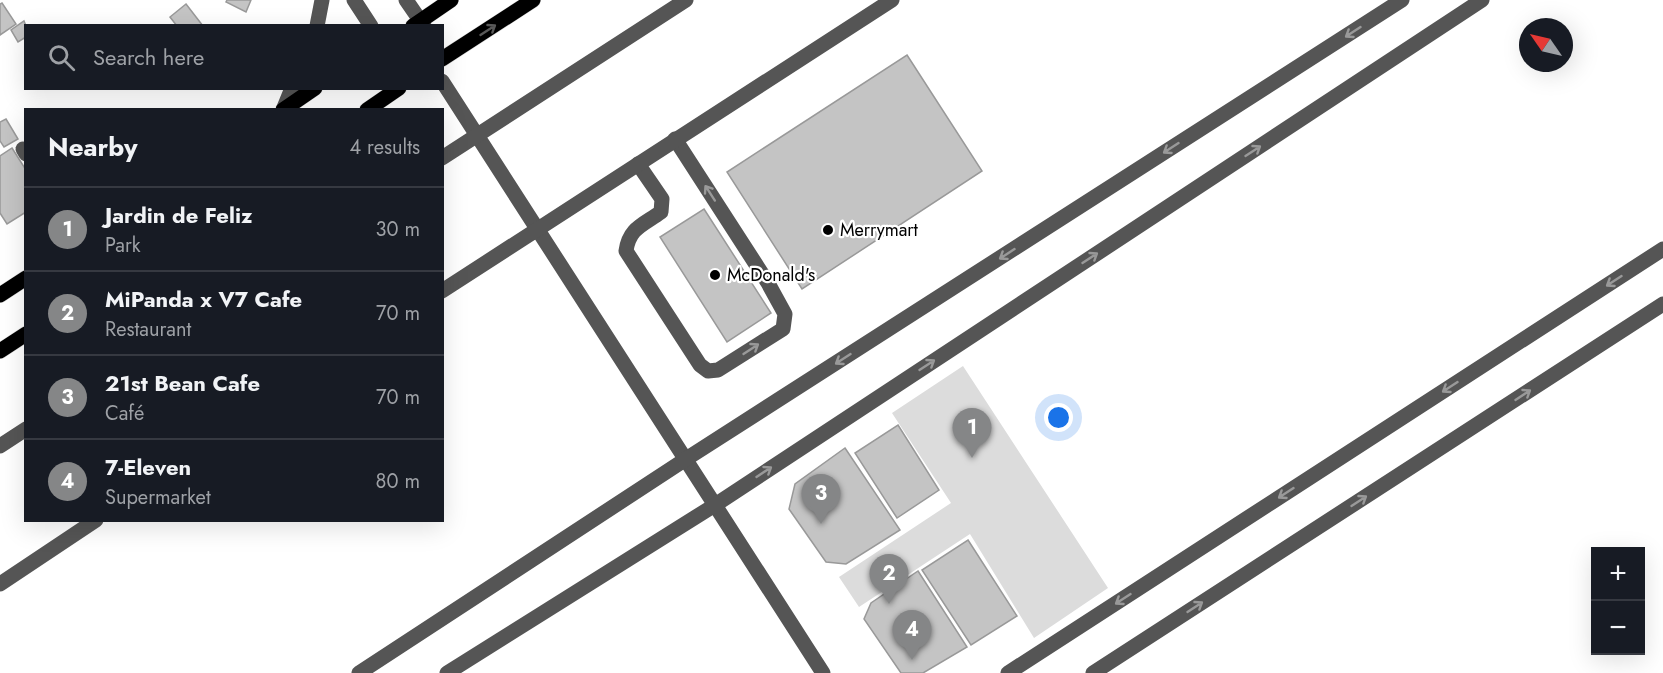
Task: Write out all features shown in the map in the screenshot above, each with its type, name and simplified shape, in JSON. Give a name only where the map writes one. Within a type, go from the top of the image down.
[{"type":"main road","points":[[419,24],[451,0]]},
{"type":"main road","points":[[444,56],[533,0]]},
{"type":"main road","points":[[286,108],[312,90]]},
{"type":"main road","points":[[370,108],[396,90]]},
{"type":"main road","points":[[0,295],[24,279]]},
{"type":"main road","points":[[0,351],[24,335]]},
{"type":"street","points":[[317,24],[322,0]]},
{"type":"street","points":[[354,0],[370,24]]},
{"type":"street","points":[[406,0],[419,24]]},
{"type":"street","points":[[444,157],[686,0]]},
{"type":"street","points":[[444,290],[892,0]]},
{"type":"street","points":[[359,673],[686,459],[1402,0]]},
{"type":"street","points":[[447,673],[715,505],[1482,0]]},
{"type":"street","points":[[444,84],[822,673]]},
{"type":"street","points":[[284,108],[291,90]]},
{"type":"street","points":[[638,164],[662,199],[661,212],[633,232],[628,238],[626,251],[700,365],[708,371],[718,370],[783,328],[785,314],[768,283],[675,139]]},
{"type":"street","points":[[1008,673],[1663,249]]},
{"type":"street","points":[[1093,673],[1663,304]]},
{"type":"street","points":[[0,446],[24,430]]},
{"type":"street","points":[[0,584],[93,522]]},
{"type":"shaded area","points":[[963,366],[1108,588],[1034,638],[970,534],[859,607],[839,577],[951,503],[892,413]]},
{"type":"building","points":[[227,0],[251,0],[246,12],[226,2]]},
{"type":"building","points":[[2,3],[16,24],[0,35],[0,4]]},
{"type":"building","points":[[186,4],[201,24],[175,24],[170,17]]},
{"type":"building","points":[[24,21],[24,38],[18,42],[11,30]]},
{"type":"building","name":"Merrymart","points":[[907,55],[982,171],[802,289],[727,172]]},
{"type":"building","points":[[6,119],[18,139],[4,147],[0,141],[0,122]]},
{"type":"building","points":[[12,148],[24,167],[24,213],[7,224],[0,213],[0,156]]},
{"type":"building","name":"McDonald's","points":[[704,209],[771,313],[727,342],[660,237]]},
{"type":"building","points":[[898,425],[939,490],[897,518],[855,453]]},
{"type":"building","points":[[845,448],[900,530],[846,564],[826,562],[789,509],[795,484]]},
{"type":"building","points":[[968,540],[1017,616],[971,645],[922,570]]},
{"type":"building","points":[[918,571],[967,647],[923,673],[901,673],[864,619],[871,603]]},
{"type":"place","name":"Merrymart","points":[[828,230]]},
{"type":"place","name":"McDonald's","points":[[715,275]]},
{"type":"place","name":"Jardin de Feliz","points":[[972,458]]},
{"type":"place","name":"21st Bean Cafe","points":[[821,524]]},
{"type":"place","name":"MiPanda x V7 Cafe","points":[[889,604]]},
{"type":"place","name":"7-Eleven","points":[[912,660]]}]
